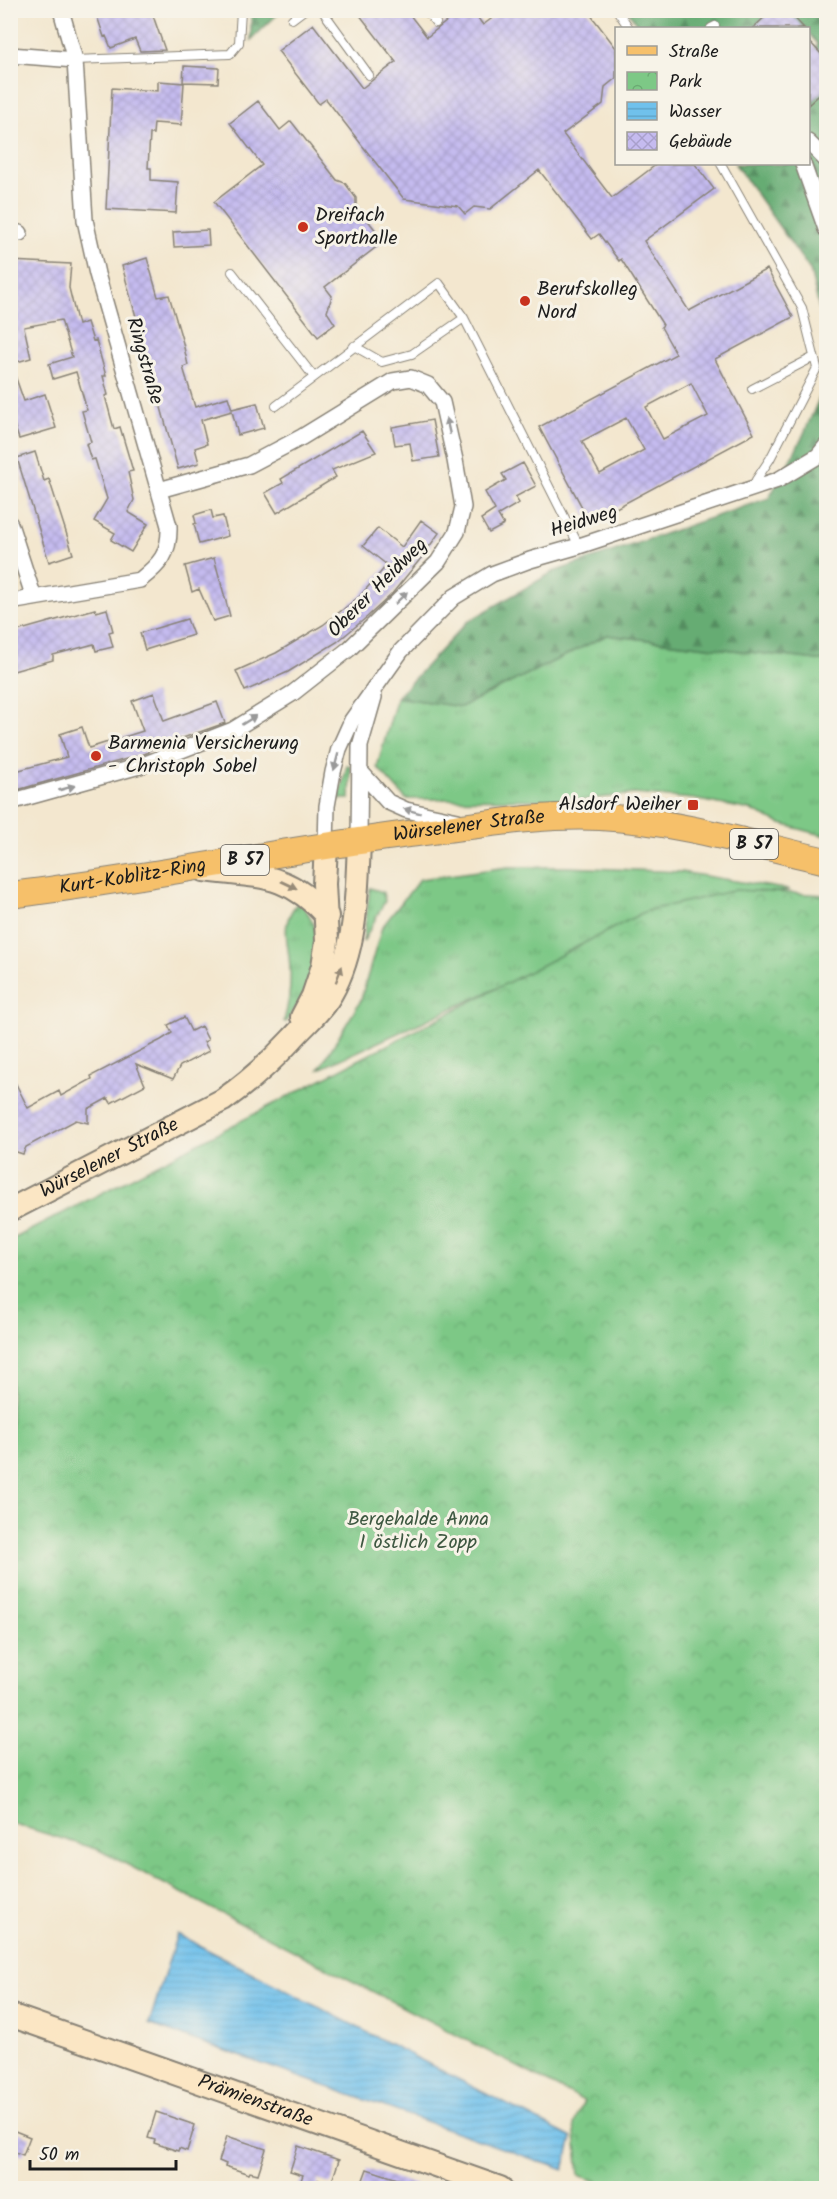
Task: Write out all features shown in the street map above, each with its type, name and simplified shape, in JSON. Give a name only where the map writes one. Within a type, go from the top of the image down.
[{"type":"main road","name":"Würselener Straße","points":[[292,1037],[313,996],[323,966],[327,941],[324,884],[326,846],[478,825],[564,816],[644,821],[682,827],[826,861]]},
{"type":"main road","name":"Würselener Straße","points":[[10,1210],[223,1100],[250,1081],[273,1060],[292,1037],[318,1012],[331,994],[341,970],[350,943],[354,916],[358,841]]},
{"type":"main road","name":"Kurt-Koblitz-Ring","points":[[10,895],[84,886],[326,846]]},
{"type":"main road","points":[[190,869],[273,878],[301,891],[327,916]]},
{"type":"main road","name":"Prämienstraße","points":[[10,2015],[500,2188]]},
{"type":"street","name":"Ringstraße","points":[[10,602],[140,580],[155,569],[170,543],[169,526],[97,273],[85,220],[75,60],[62,10]]},
{"type":"street","points":[[10,55],[75,60]]},
{"type":"street","points":[[810,144],[826,160]]},
{"type":"street","points":[[803,165],[826,229]]},
{"type":"street","points":[[813,194],[826,184]]},
{"type":"street","name":"Oberer Heidweg","points":[[10,802],[143,765],[233,730],[293,693],[349,649],[438,562],[457,532],[463,507],[456,460],[442,402],[428,385],[411,378],[393,381],[249,465],[159,490]]},
{"type":"street","name":"Heidweg","points":[[326,846],[327,806],[339,749],[352,720],[401,651],[454,597],[492,574],[530,560],[778,480],[818,456],[826,446]]},
{"type":"street","points":[[10,524],[34,598]]},
{"type":"street","name":"Heidweg","points":[[358,841],[360,746],[381,677]]},
{"type":"street","points":[[360,771],[388,802],[406,810],[478,825]]},
{"type":"lane","points":[[75,60],[230,54],[239,43],[241,10]]},
{"type":"lane","points":[[292,19],[303,10]]},
{"type":"lane","points":[[322,10],[369,75]]},
{"type":"lane","points":[[426,10],[436,23]]},
{"type":"lane","points":[[616,10],[628,27]]},
{"type":"lane","points":[[722,165],[802,308],[817,368],[752,490]]},
{"type":"lane","points":[[232,272],[314,377]]},
{"type":"lane","points":[[276,406],[439,283],[464,318],[579,546]]},
{"type":"lane","points":[[354,346],[382,362],[412,354],[464,318]]},
{"type":"lane","points":[[752,389],[814,357]]},
{"type":"green space","points":[[251,10],[281,11],[251,40]]},
{"type":"green space","points":[[628,11],[772,11],[754,27],[639,27]]},
{"type":"green space","points":[[787,11],[815,11],[826,49],[826,59],[810,35],[810,27],[803,27]]},
{"type":"green space","points":[[826,89],[826,337],[810,270],[736,165],[810,165],[810,104]]},
{"type":"green space","points":[[826,383],[826,661],[607,635],[461,707],[397,697],[467,622],[553,572],[769,498],[801,440]]},
{"type":"green space","points":[[607,635],[826,661],[826,836],[781,824],[751,810],[693,799],[634,794],[582,800],[406,799],[377,767],[397,697],[461,707]]},
{"type":"green space","points":[[347,765],[351,766],[350,799],[339,799]]},
{"type":"green space","points":[[508,867],[681,872],[790,890],[669,910],[319,1069],[360,1002],[382,927],[420,879]]},
{"type":"green space","points":[[370,888],[383,892],[385,901],[363,942]]},
{"type":"green space","name":"Bergehalde Anna I östlich Zopp","points":[[736,890],[826,895],[826,2188],[613,2188],[579,2175],[574,2124],[584,2101],[99,1850],[11,1823],[11,1240],[646,911]]},
{"type":"green space","points":[[299,901],[310,916],[316,931],[318,947],[312,978],[286,1022],[284,1021],[290,976],[286,933],[289,918]]},
{"type":"water","points":[[177,1934],[572,2138],[564,2170],[149,2024]]},
{"type":"building","points":[[95,10],[130,10],[132,15],[151,10],[165,50],[140,51],[135,39],[111,48],[106,36],[104,37]]},
{"type":"building","points":[[356,10],[406,10],[427,37],[461,10],[472,10],[483,25],[503,10],[587,10],[615,47],[615,79],[605,87],[603,104],[563,134],[612,198],[656,165],[696,165],[714,189],[644,241],[689,311],[767,269],[793,317],[715,359],[754,434],[590,522],[539,427],[676,354],[661,327],[663,325],[621,259],[619,261],[599,234],[592,239],[539,170],[490,209],[474,207],[465,214],[458,206],[404,199],[326,99],[319,104],[278,51],[313,24],[362,88],[396,62]],"holes":[[[691,383],[708,416],[663,439],[646,407]],[[626,418],[644,450],[600,474],[582,441]]]},
{"type":"building","points":[[772,10],[787,10],[803,27],[754,27]]},
{"type":"building","points":[[810,42],[826,59],[826,89],[810,103]]},
{"type":"building","points":[[184,66],[219,68],[218,83],[183,82]]},
{"type":"building","points":[[158,81],[184,83],[181,125],[154,123],[153,134],[150,134],[148,168],[151,168],[151,180],[178,182],[176,213],[106,209],[112,88],[158,91]]},
{"type":"building","name":"Dreifach Sporthalle","points":[[258,101],[280,130],[291,121],[337,180],[345,183],[356,198],[356,205],[384,241],[325,287],[332,296],[327,312],[335,324],[318,337],[214,202],[262,165],[230,123]]},
{"type":"building","points":[[208,230],[209,245],[174,247],[173,232]]},
{"type":"building","points":[[147,258],[158,297],[169,295],[183,343],[188,365],[183,367],[195,407],[228,397],[232,409],[257,403],[264,428],[238,435],[232,411],[201,420],[207,444],[195,448],[199,463],[178,469],[122,266]]},
{"type":"building","points":[[10,261],[71,264],[69,288],[78,325],[87,322],[93,341],[96,340],[106,376],[103,376],[108,395],[105,396],[114,429],[120,427],[133,471],[128,472],[134,500],[128,512],[148,524],[131,552],[111,540],[115,533],[94,521],[107,499],[95,459],[91,460],[86,444],[91,442],[82,411],[87,410],[76,372],[53,379],[49,364],[72,357],[61,320],[24,327],[31,358],[10,364]]},
{"type":"building","points":[[13,370],[24,401],[45,394],[56,428],[19,439],[10,413],[10,371]]},
{"type":"building","points":[[432,420],[439,457],[413,461],[410,443],[395,445],[392,427]]},
{"type":"building","points":[[362,431],[376,452],[332,470],[336,477],[277,513],[265,493],[283,483],[281,479]]},
{"type":"building","points":[[35,452],[44,481],[49,479],[73,554],[49,562],[17,458]]},
{"type":"building","points":[[523,463],[536,486],[515,497],[519,503],[498,515],[504,525],[489,533],[481,519],[495,510],[485,492],[506,480],[502,474]]},
{"type":"building","points":[[211,510],[213,518],[223,516],[228,536],[199,544],[194,515]]},
{"type":"building","points":[[421,520],[439,533],[391,595],[337,642],[288,672],[245,691],[236,671],[276,653],[323,625],[360,596],[387,565],[363,546],[378,528],[402,547]]},
{"type":"building","points":[[214,558],[230,616],[213,621],[199,589],[192,592],[185,566]]},
{"type":"building","points":[[95,609],[96,612],[107,609],[113,631],[109,632],[113,647],[96,651],[94,644],[53,655],[53,660],[10,672],[10,633]]},
{"type":"building","points":[[187,619],[193,635],[145,650],[140,633]]},
{"type":"building","points":[[154,693],[164,721],[217,702],[225,723],[149,750],[144,754],[17,790],[12,772],[67,757],[60,734],[82,727],[89,748],[143,731],[132,701]]},
{"type":"building","points":[[184,1017],[191,1031],[201,1026],[208,1040],[204,1042],[209,1051],[180,1066],[173,1079],[136,1064],[145,1085],[111,1103],[108,1098],[88,1109],[88,1123],[76,1120],[26,1147],[23,1154],[10,1150],[10,1072],[28,1108],[59,1091],[61,1096],[92,1079],[91,1076],[161,1040],[172,1033],[168,1025]]},
{"type":"building","points":[[156,2112],[195,2125],[187,2151],[179,2148],[178,2151],[154,2143],[155,2140],[148,2138]]},
{"type":"building","points":[[15,2131],[30,2137],[23,2155],[10,2150],[10,2141]]},
{"type":"building","points":[[227,2136],[266,2149],[258,2174],[250,2172],[249,2174],[225,2166],[226,2164],[219,2161]]},
{"type":"building","points":[[298,2146],[339,2160],[331,2184],[318,2180],[316,2188],[298,2188],[303,2175],[290,2171]]},
{"type":"building","points":[[367,2169],[416,2185],[416,2188],[360,2188]]},
{"type":"place","name":"Dreifach Sporthalle","points":[[303,227]]},
{"type":"place","name":"Berufskolleg Nord","points":[[525,301]]},
{"type":"place","name":"Barmenia Versicherung - Christoph Sobel","points":[[96,756]]},
{"type":"place","name":"Alsdorf Weiher","points":[[693,805]]}]
